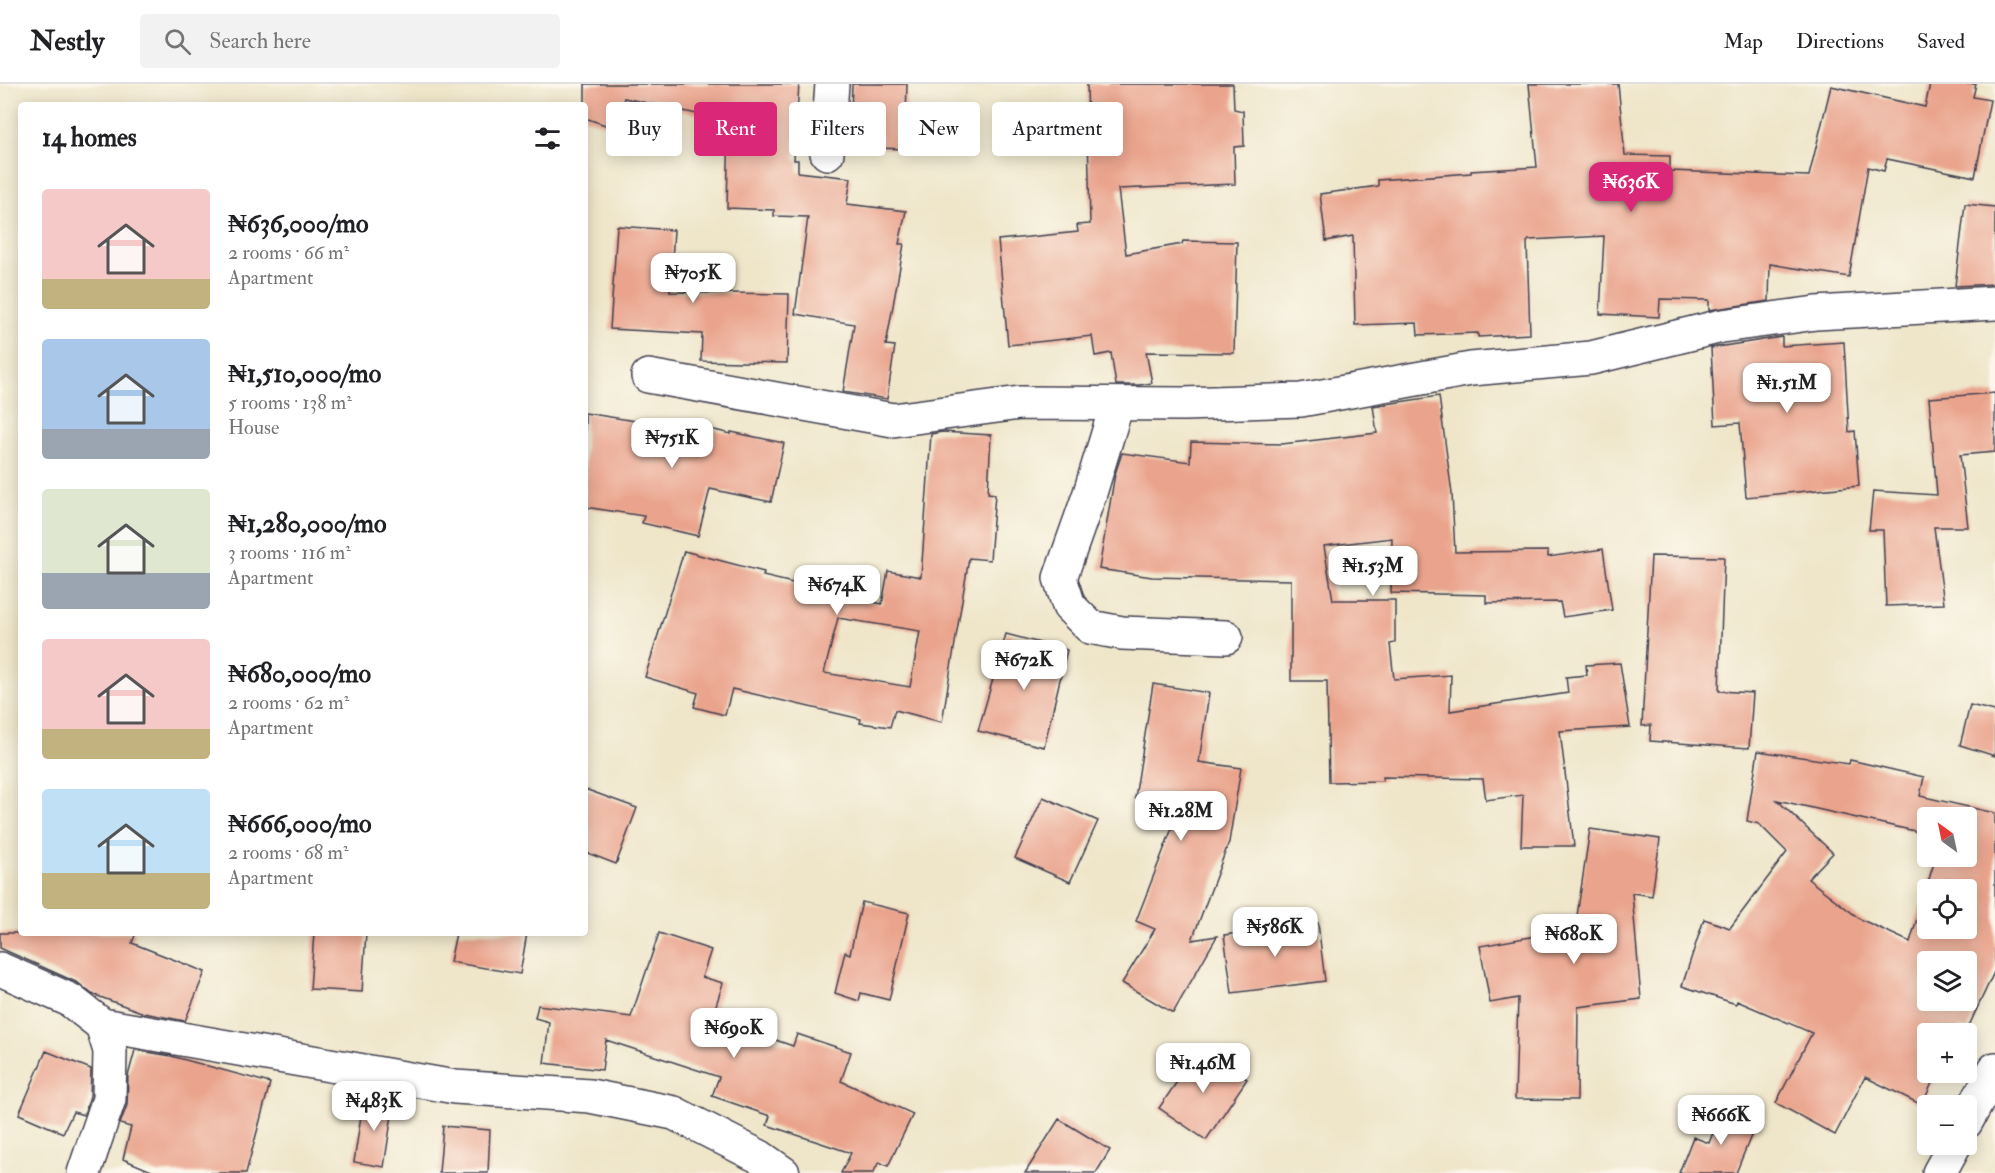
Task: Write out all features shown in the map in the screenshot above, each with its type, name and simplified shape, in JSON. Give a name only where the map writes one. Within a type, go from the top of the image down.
[{"type":"street","points":[[831,102],[832,84]]},
{"type":"street","points":[[648,376],[893,420],[1020,403],[1184,404],[1301,400],[1471,369],[1591,358],[1746,322],[1816,313],[1995,303]]},
{"type":"street","points":[[1117,404],[1090,493],[1060,578],[1069,606],[1090,627],[1122,633],[1226,637]]},
{"type":"street","points":[[0,969],[70,1000],[102,1025],[455,1087],[590,1096],[674,1113],[760,1157],[783,1173]]},
{"type":"street","points":[[84,1173],[109,1099],[110,1050],[102,1025]]},
{"type":"street","points":[[1977,1102],[1995,1069]]},
{"type":"street","points":[[1940,1173],[1949,1155]]},
{"type":"building","points":[[585,84],[799,84],[798,102],[789,102],[789,156],[794,156],[794,160],[798,160],[798,172],[851,178],[847,204],[906,211],[899,244],[904,244],[886,345],[895,346],[887,399],[843,392],[854,324],[795,314],[808,217],[774,216],[774,210],[727,208],[728,156],[777,156],[777,102],[694,102],[694,113],[682,111],[682,102],[642,102],[624,98],[623,102],[606,102],[606,125],[588,119],[588,102],[585,102]]},
{"type":"building","points":[[852,84],[907,84],[906,102],[898,102],[898,149],[886,148],[886,102],[851,102]]},
{"type":"building","points":[[1087,84],[1233,84],[1234,109],[1243,111],[1244,146],[1234,147],[1235,184],[1118,189],[1126,254],[1182,244],[1183,241],[1237,242],[1234,353],[1146,352],[1152,383],[1116,385],[1111,353],[1095,356],[1092,336],[1008,345],[998,240],[1078,232],[1077,225],[1090,224],[1089,156],[1123,156],[1123,102],[1087,102]]},
{"type":"building","points":[[1529,84],[1618,84],[1625,155],[1670,156],[1670,171],[1809,176],[1831,86],[1925,107],[1930,84],[1976,84],[1973,97],[1990,100],[1975,177],[1887,159],[1884,171],[1868,167],[1849,277],[1770,264],[1769,301],[1709,310],[1709,300],[1660,299],[1659,317],[1600,314],[1604,236],[1529,240],[1527,242],[1530,334],[1478,337],[1478,333],[1418,335],[1417,323],[1355,325],[1353,236],[1326,241],[1320,194],[1378,186],[1378,180],[1537,167]]},
{"type":"building","points":[[1965,204],[1995,207],[1995,284],[1955,286]]},
{"type":"building","points":[[617,226],[674,230],[670,292],[789,294],[787,363],[701,361],[702,334],[610,329]]},
{"type":"building","points":[[1782,337],[1782,346],[1844,342],[1849,432],[1855,431],[1859,486],[1746,497],[1740,423],[1715,425],[1711,348]]},
{"type":"building","points":[[1995,393],[1995,452],[1960,455],[1968,527],[1934,527],[1944,604],[1886,606],[1883,530],[1869,530],[1873,491],[1937,495],[1929,398]]},
{"type":"building","points":[[1439,396],[1452,494],[1455,552],[1548,551],[1548,557],[1603,549],[1612,610],[1563,617],[1560,602],[1486,603],[1486,595],[1391,593],[1392,538],[1324,546],[1333,600],[1395,600],[1395,643],[1390,644],[1394,679],[1451,675],[1450,711],[1568,693],[1566,677],[1587,675],[1586,665],[1620,663],[1630,727],[1560,731],[1574,846],[1521,846],[1523,795],[1486,800],[1483,779],[1383,777],[1383,781],[1329,782],[1327,681],[1291,681],[1291,580],[1152,577],[1099,569],[1115,474],[1122,453],[1190,462],[1191,442],[1282,444],[1377,433],[1373,406]]},
{"type":"building","points":[[588,413],[667,426],[669,419],[731,434],[731,432],[784,443],[771,502],[710,489],[698,536],[642,523],[644,516],[588,507]]},
{"type":"building","points":[[942,432],[991,435],[988,493],[995,494],[990,560],[969,558],[942,722],[895,710],[890,727],[860,723],[861,719],[732,689],[725,715],[694,707],[698,693],[645,677],[684,551],[764,572],[763,576],[882,604],[888,571],[921,577],[931,434]],"holes":[[[838,618],[920,631],[910,687],[824,673]]]},
{"type":"building","points":[[1651,556],[1724,557],[1719,691],[1753,693],[1749,748],[1650,741],[1651,725],[1642,726]]},
{"type":"building","points":[[1006,634],[1067,650],[1044,747],[978,731]]},
{"type":"building","points":[[1153,684],[1209,693],[1199,762],[1241,768],[1229,842],[1192,940],[1217,936],[1173,1013],[1122,983],[1155,929],[1136,921],[1181,805],[1135,798]]},
{"type":"building","points":[[1970,705],[1995,711],[1995,756],[1960,745]]},
{"type":"building","points":[[1758,751],[1849,764],[1850,760],[1924,777],[1920,796],[1969,807],[1917,807],[1917,832],[1777,800],[1833,853],[1808,879],[1860,919],[1910,942],[1917,919],[1917,939],[1977,939],[1977,879],[1929,879],[1933,867],[1977,867],[1977,809],[1995,813],[1995,970],[1977,1009],[1977,951],[1917,951],[1917,1011],[1976,1011],[1970,1023],[1917,1023],[1917,1083],[1932,1083],[1927,1095],[1917,1095],[1917,1103],[1865,1077],[1835,1135],[1776,1103],[1812,1033],[1737,1001],[1736,1004],[1682,986],[1704,919],[1730,928],[1787,852],[1759,824],[1747,821]]},
{"type":"building","points":[[588,790],[637,808],[616,864],[588,853]]},
{"type":"building","points":[[1043,797],[1098,821],[1070,882],[1015,858]]},
{"type":"building","points":[[1590,829],[1660,839],[1652,896],[1632,893],[1641,999],[1578,1007],[1577,1100],[1515,1099],[1518,998],[1490,1003],[1480,946],[1575,929]]},
{"type":"building","points":[[862,902],[909,913],[889,1000],[861,993],[859,1001],[835,993],[845,952],[850,954]]},
{"type":"building","points":[[1318,923],[1325,981],[1232,993],[1224,935]]},
{"type":"building","points":[[0,933],[18,933],[18,936],[135,936],[132,943],[205,972],[185,1021],[144,1013],[92,994],[78,983],[0,948]]},
{"type":"building","points":[[659,933],[711,950],[702,977],[723,983],[712,1018],[793,1046],[797,1034],[851,1052],[841,1081],[913,1114],[888,1166],[879,1162],[873,1173],[841,1173],[851,1153],[767,1125],[770,1116],[712,1096],[719,1077],[606,1040],[602,1070],[544,1063],[549,1022],[535,1018],[538,1005],[631,1017]]},
{"type":"building","points":[[314,936],[366,936],[362,992],[310,989]]},
{"type":"building","points":[[455,936],[526,936],[520,974],[450,962]]},
{"type":"building","points":[[1200,1048],[1247,1079],[1206,1140],[1159,1108]]},
{"type":"building","points":[[135,1050],[171,1056],[270,1083],[246,1173],[156,1173],[123,1159],[131,1127],[120,1124],[127,1105],[128,1076]]},
{"type":"building","points":[[46,1051],[91,1069],[90,1096],[84,1115],[73,1112],[63,1133],[19,1114]]},
{"type":"building","points":[[364,1096],[394,1101],[384,1167],[354,1162]]},
{"type":"building","points":[[1723,1107],[1757,1121],[1736,1173],[1679,1173],[1693,1137],[1709,1143]]},
{"type":"building","points":[[1059,1119],[1110,1150],[1096,1173],[1025,1173]]},
{"type":"building","points":[[443,1126],[490,1130],[488,1173],[439,1173]]}]
